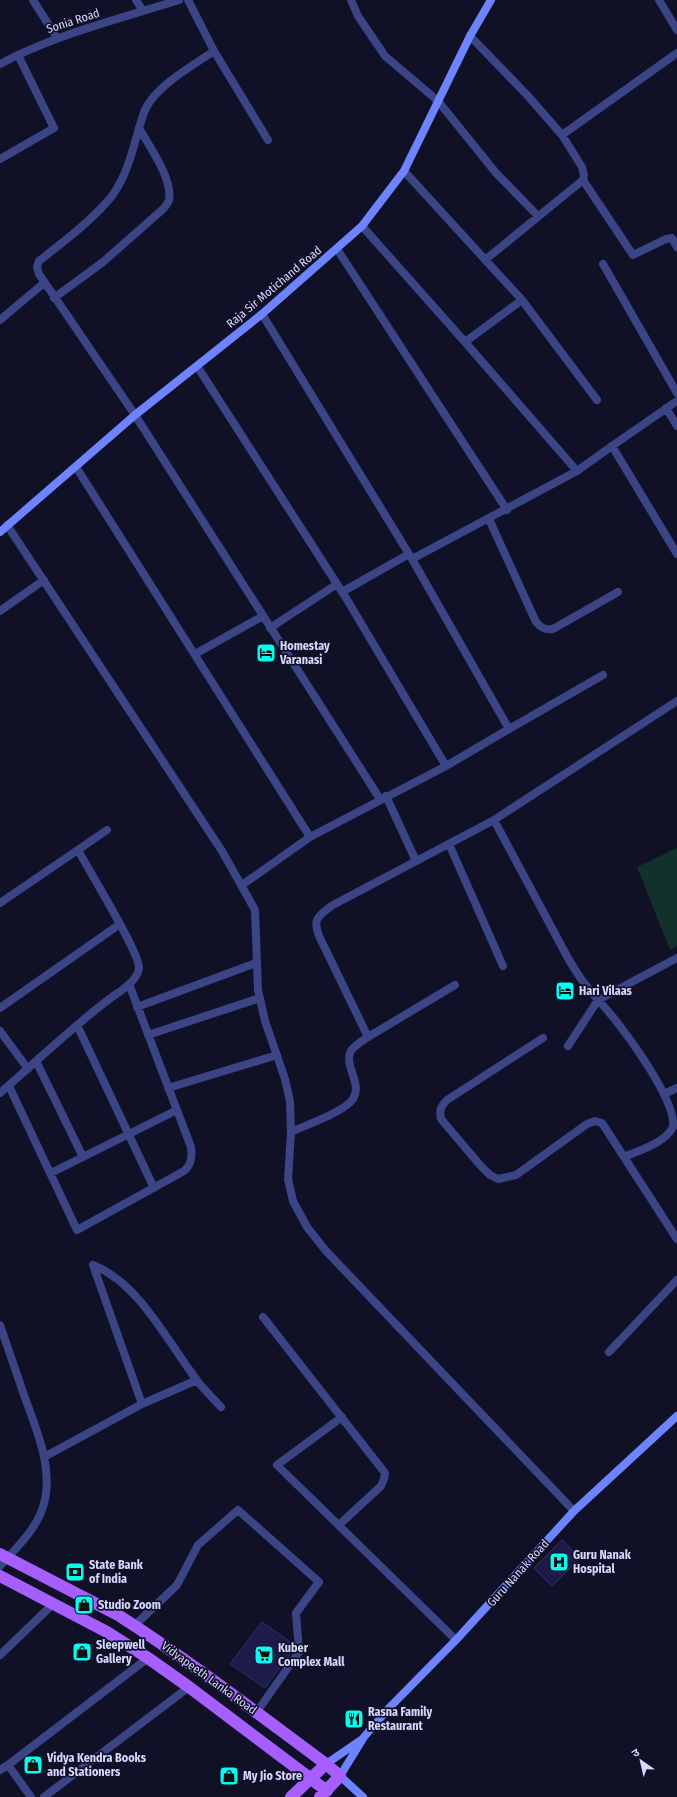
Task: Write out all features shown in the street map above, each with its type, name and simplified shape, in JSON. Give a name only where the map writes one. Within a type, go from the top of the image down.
[{"type":"main road","name":"Vidyapeeth Lanka Road","points":[[2,1559],[118,1616],[134,1626],[200,1671],[340,1776]]},
{"type":"main road","name":"Vidyapeeth Lanka Road","points":[[0,1576],[107,1632],[148,1658],[189,1686],[311,1779],[327,1795]]},
{"type":"main road","name":"Guru Nanak Road","points":[[291,1797],[326,1764]]},
{"type":"main road","name":"Guru Nanak Road","points":[[327,1795],[340,1776]]},
{"type":"street","points":[[33,0],[57,38]]},
{"type":"street","points":[[136,0],[142,11]]},
{"type":"street","name":"Sonia Road","points":[[0,64],[57,38],[179,0]]},
{"type":"street","points":[[188,0],[214,51],[268,140]]},
{"type":"street","points":[[351,0],[366,28],[385,56],[438,101],[496,173],[538,216]]},
{"type":"street","name":"Raja Sir Motichand Road","points":[[0,532],[135,415],[262,314],[362,226],[404,171],[470,36],[491,0]]},
{"type":"street","points":[[659,0],[677,30]]},
{"type":"street","points":[[470,36],[528,96],[562,135],[582,167],[584,175],[583,180],[634,255],[666,239],[672,238],[677,247]]},
{"type":"street","points":[[214,51],[171,81],[155,96],[145,109],[132,154],[122,178],[107,202],[40,262],[37,268],[44,283],[135,415],[270,628],[383,798],[416,861]]},
{"type":"street","points":[[562,135],[677,53]]},
{"type":"street","points":[[0,159],[54,128],[18,55]]},
{"type":"street","points":[[54,298],[103,262],[162,210],[169,201],[169,189],[165,176],[139,128]]},
{"type":"street","points":[[404,171],[522,300],[598,400]]},
{"type":"street","points":[[485,260],[583,180]]},
{"type":"street","points":[[362,226],[577,470]]},
{"type":"street","points":[[337,249],[507,510]]},
{"type":"street","points":[[603,264],[677,393]]},
{"type":"street","points":[[0,320],[44,283]]},
{"type":"street","points":[[465,342],[522,300]]},
{"type":"street","points":[[262,314],[410,556],[509,729]]},
{"type":"street","points":[[197,366],[342,592],[446,766]]},
{"type":"street","points":[[342,592],[410,556],[507,510],[577,470],[677,401]]},
{"type":"street","points":[[666,408],[677,426]]},
{"type":"street","points":[[612,446],[677,554]]},
{"type":"street","points":[[76,467],[310,837]]},
{"type":"street","points":[[489,519],[536,622],[541,628],[547,630],[553,629],[618,592]]},
{"type":"street","points":[[7,525],[222,851],[255,910],[258,990],[265,1020],[285,1079],[290,1101],[291,1132],[288,1179],[293,1201],[307,1227],[326,1251],[574,1511]]},
{"type":"street","points":[[0,611],[44,580]]},
{"type":"street","points":[[270,628],[337,584]]},
{"type":"street","points":[[195,654],[263,616]]},
{"type":"street","points":[[242,885],[310,837],[446,766],[603,675]]},
{"type":"street","points":[[368,1037],[315,927],[316,920],[333,905],[494,820],[677,701]]},
{"type":"street","points":[[494,820],[569,960],[581,979],[598,1000],[616,1018],[635,1041],[649,1062],[673,1106],[675,1118],[674,1126],[668,1134],[660,1140],[624,1157]]},
{"type":"street","points":[[0,903],[107,830]]},
{"type":"street","points":[[449,844],[503,966]]},
{"type":"street","points":[[0,1094],[77,1025],[134,980],[139,969],[138,960],[120,924],[78,850]]},
{"type":"street","points":[[0,1008],[120,924]]},
{"type":"street","points":[[568,1046],[598,1000],[677,958]]},
{"type":"street","points":[[137,1007],[256,963]]},
{"type":"street","points":[[9,1086],[78,1230],[184,1171],[188,1167],[191,1160],[191,1147],[129,984]]},
{"type":"street","points":[[291,1132],[338,1110],[353,1099],[356,1086],[350,1055],[357,1044],[455,985]]},
{"type":"street","points":[[148,1035],[260,998]]},
{"type":"street","points":[[77,1025],[154,1188]]},
{"type":"street","points":[[0,1032],[28,1069]]},
{"type":"street","points":[[543,1038],[447,1100],[442,1106],[440,1113],[441,1119],[480,1165],[490,1175],[498,1179],[516,1176],[587,1124],[595,1121],[602,1123],[677,1238]]},
{"type":"street","points":[[168,1088],[277,1055]]},
{"type":"street","points":[[36,1061],[83,1157]]},
{"type":"street","points":[[666,1093],[677,1088]]},
{"type":"street","points":[[51,1173],[177,1110]]},
{"type":"street","points":[[142,1404],[93,1265],[104,1269],[127,1287],[154,1319],[197,1380],[221,1407]]},
{"type":"street","points":[[609,1352],[677,1280]]},
{"type":"street","points":[[263,1316],[382,1468],[384,1473],[384,1479],[381,1486],[339,1526]]},
{"type":"street","points":[[0,1325],[36,1428],[44,1457],[47,1484],[43,1507],[34,1526],[2,1559]]},
{"type":"street","points":[[44,1457],[142,1404],[197,1380]]},
{"type":"street","name":"Guru Nanak Road","points":[[340,1776],[364,1737],[390,1707],[456,1640],[574,1511],[677,1416]]},
{"type":"street","points":[[342,1417],[276,1465],[456,1640]]},
{"type":"street","points":[[134,1626],[177,1585],[198,1545],[238,1510],[319,1582],[296,1614],[299,1652],[256,1712]]},
{"type":"street","points":[[0,1655],[53,1604]]},
{"type":"street","points":[[0,1770],[148,1658]]},
{"type":"street","points":[[44,1797],[189,1686]]},
{"type":"street","name":"Guru Nanak Road","points":[[326,1764],[364,1737]]},
{"type":"street","points":[[8,1765],[31,1797]]},
{"type":"street","name":"Vidyapeeth Lanka Road","points":[[340,1776],[363,1797]]},
{"type":"green space","points":[[677,848],[677,946],[670,950],[637,867]]},
{"type":"building","points":[[562,1540],[580,1558],[552,1586],[534,1568]]},
{"type":"building","name":"Kuber Complex Mall","points":[[262,1622],[293,1644],[293,1650],[265,1688],[230,1664]]},
{"type":"place","name":"Homestay Varanasi","points":[[266,653]]},
{"type":"place","name":"Hari Vilaas","points":[[565,991]]},
{"type":"place","name":"Guru Nanak Hospital","points":[[559,1562]]},
{"type":"place","name":"State Bank of India","points":[[75,1572]]},
{"type":"place","name":"Studio Zoom","points":[[84,1605]]},
{"type":"place","name":"Sleepwell Gallery","points":[[82,1652]]},
{"type":"place","name":"Kuber Complex Mall","points":[[264,1655]]},
{"type":"place","name":"Rasna Family Restaurant","points":[[354,1719]]},
{"type":"place","name":"Vidya Kendra Books and Stationers","points":[[33,1765]]},
{"type":"place","name":"My Jio Store","points":[[229,1776]]}]
